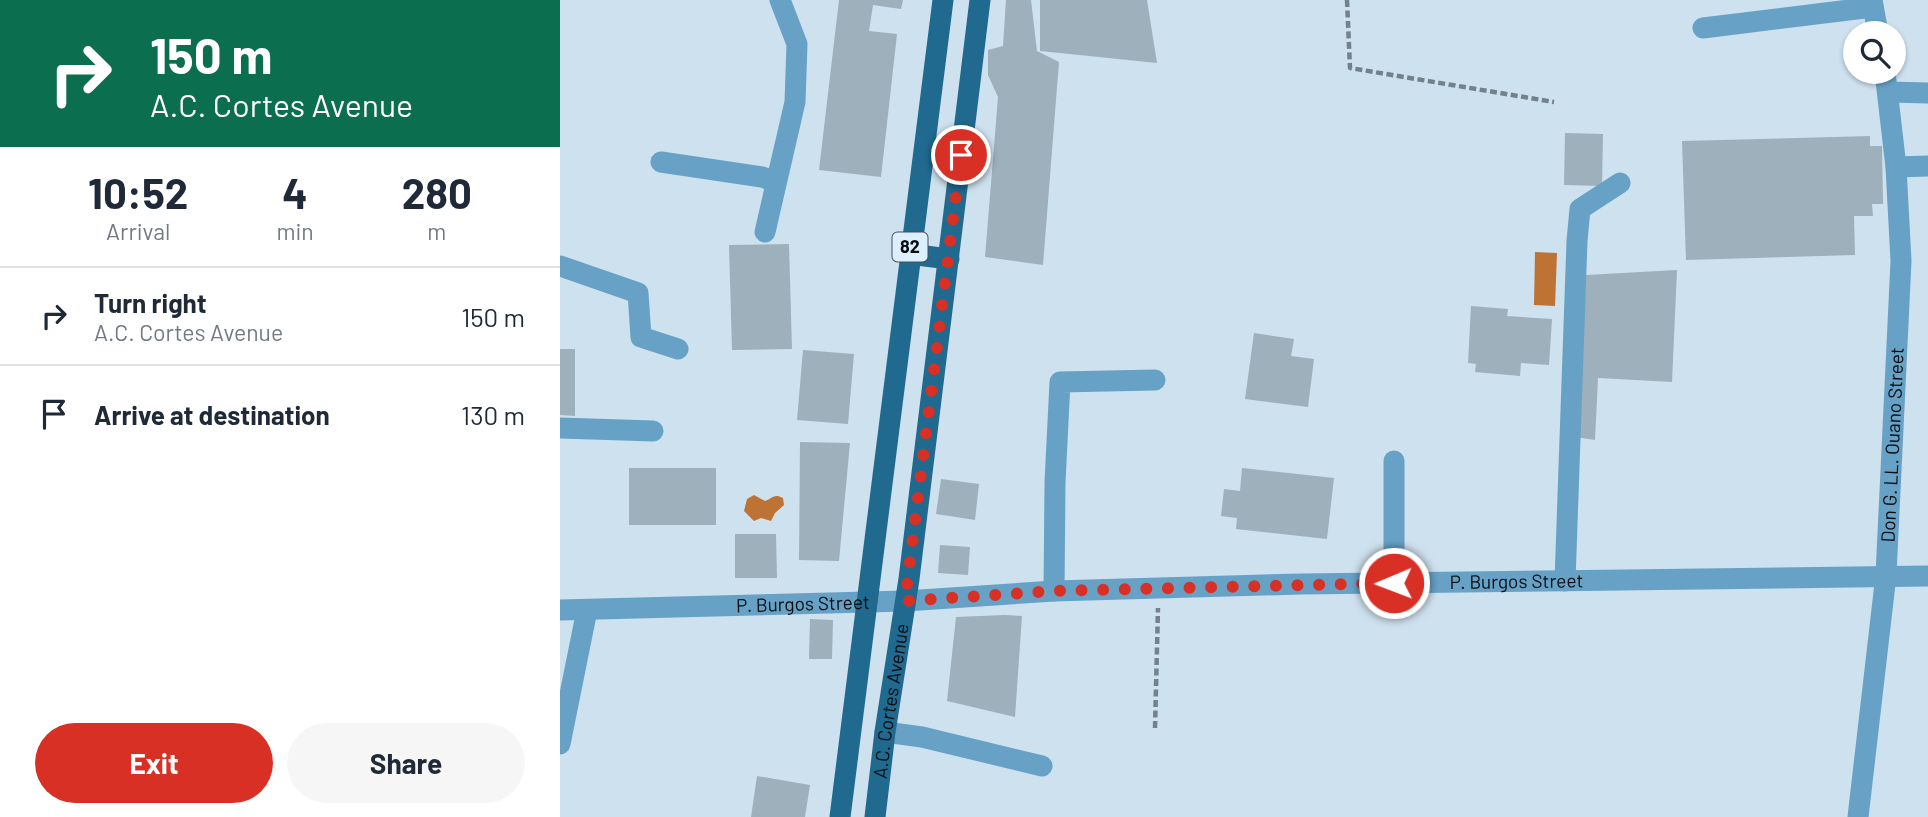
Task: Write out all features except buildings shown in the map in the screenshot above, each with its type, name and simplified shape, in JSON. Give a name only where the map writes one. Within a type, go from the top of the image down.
[{"type":"main road","name":"A.C. Cortes Avenue","points":[[840,817],[943,0]]},
{"type":"main road","name":"A.C. Cortes Avenue","points":[[875,817],[949,259],[980,0]]},
{"type":"main road","points":[[909,254],[949,259]]},
{"type":"street","points":[[765,232],[795,102],[797,44],[780,0]]},
{"type":"street","points":[[1703,28],[1872,4]]},
{"type":"street","name":"Don G. LL. Ouano Street","points":[[1858,817],[1886,575],[1901,261],[1896,167],[1887,84]]},
{"type":"street","points":[[1894,84],[1928,93]]},
{"type":"street","points":[[661,162],[762,177],[776,182]]},
{"type":"street","points":[[1896,167],[1928,166]]},
{"type":"street","points":[[1565,581],[1580,209],[1620,183]]},
{"type":"street","points":[[560,266],[638,293],[642,337],[678,349]]},
{"type":"street","points":[[1054,591],[1055,482],[1060,382],[1155,380]]},
{"type":"street","points":[[560,428],[653,431]]},
{"type":"street","points":[[1394,461],[1394,583]]},
{"type":"street","name":"P. Burgos Street","points":[[560,610],[905,601],[1054,591],[1394,583],[1928,576]]},
{"type":"street","points":[[560,744],[587,610]]},
{"type":"street","points":[[886,732],[922,737],[1042,766]]},
{"type":"path","points":[[1347,0],[1350,68],[1554,102]]},
{"type":"path","points":[[1155,728],[1158,589]]},
{"type":"shaded area","points":[[1535,252],[1557,253],[1555,306],[1534,305]]},
{"type":"shaded area","points":[[754,495],[765,501],[778,496],[783,498],[784,505],[771,521],[761,518],[754,521],[744,511],[747,499]]},
{"type":"route","points":[[961,155],[905,601],[1054,591],[1394,583]]}]
